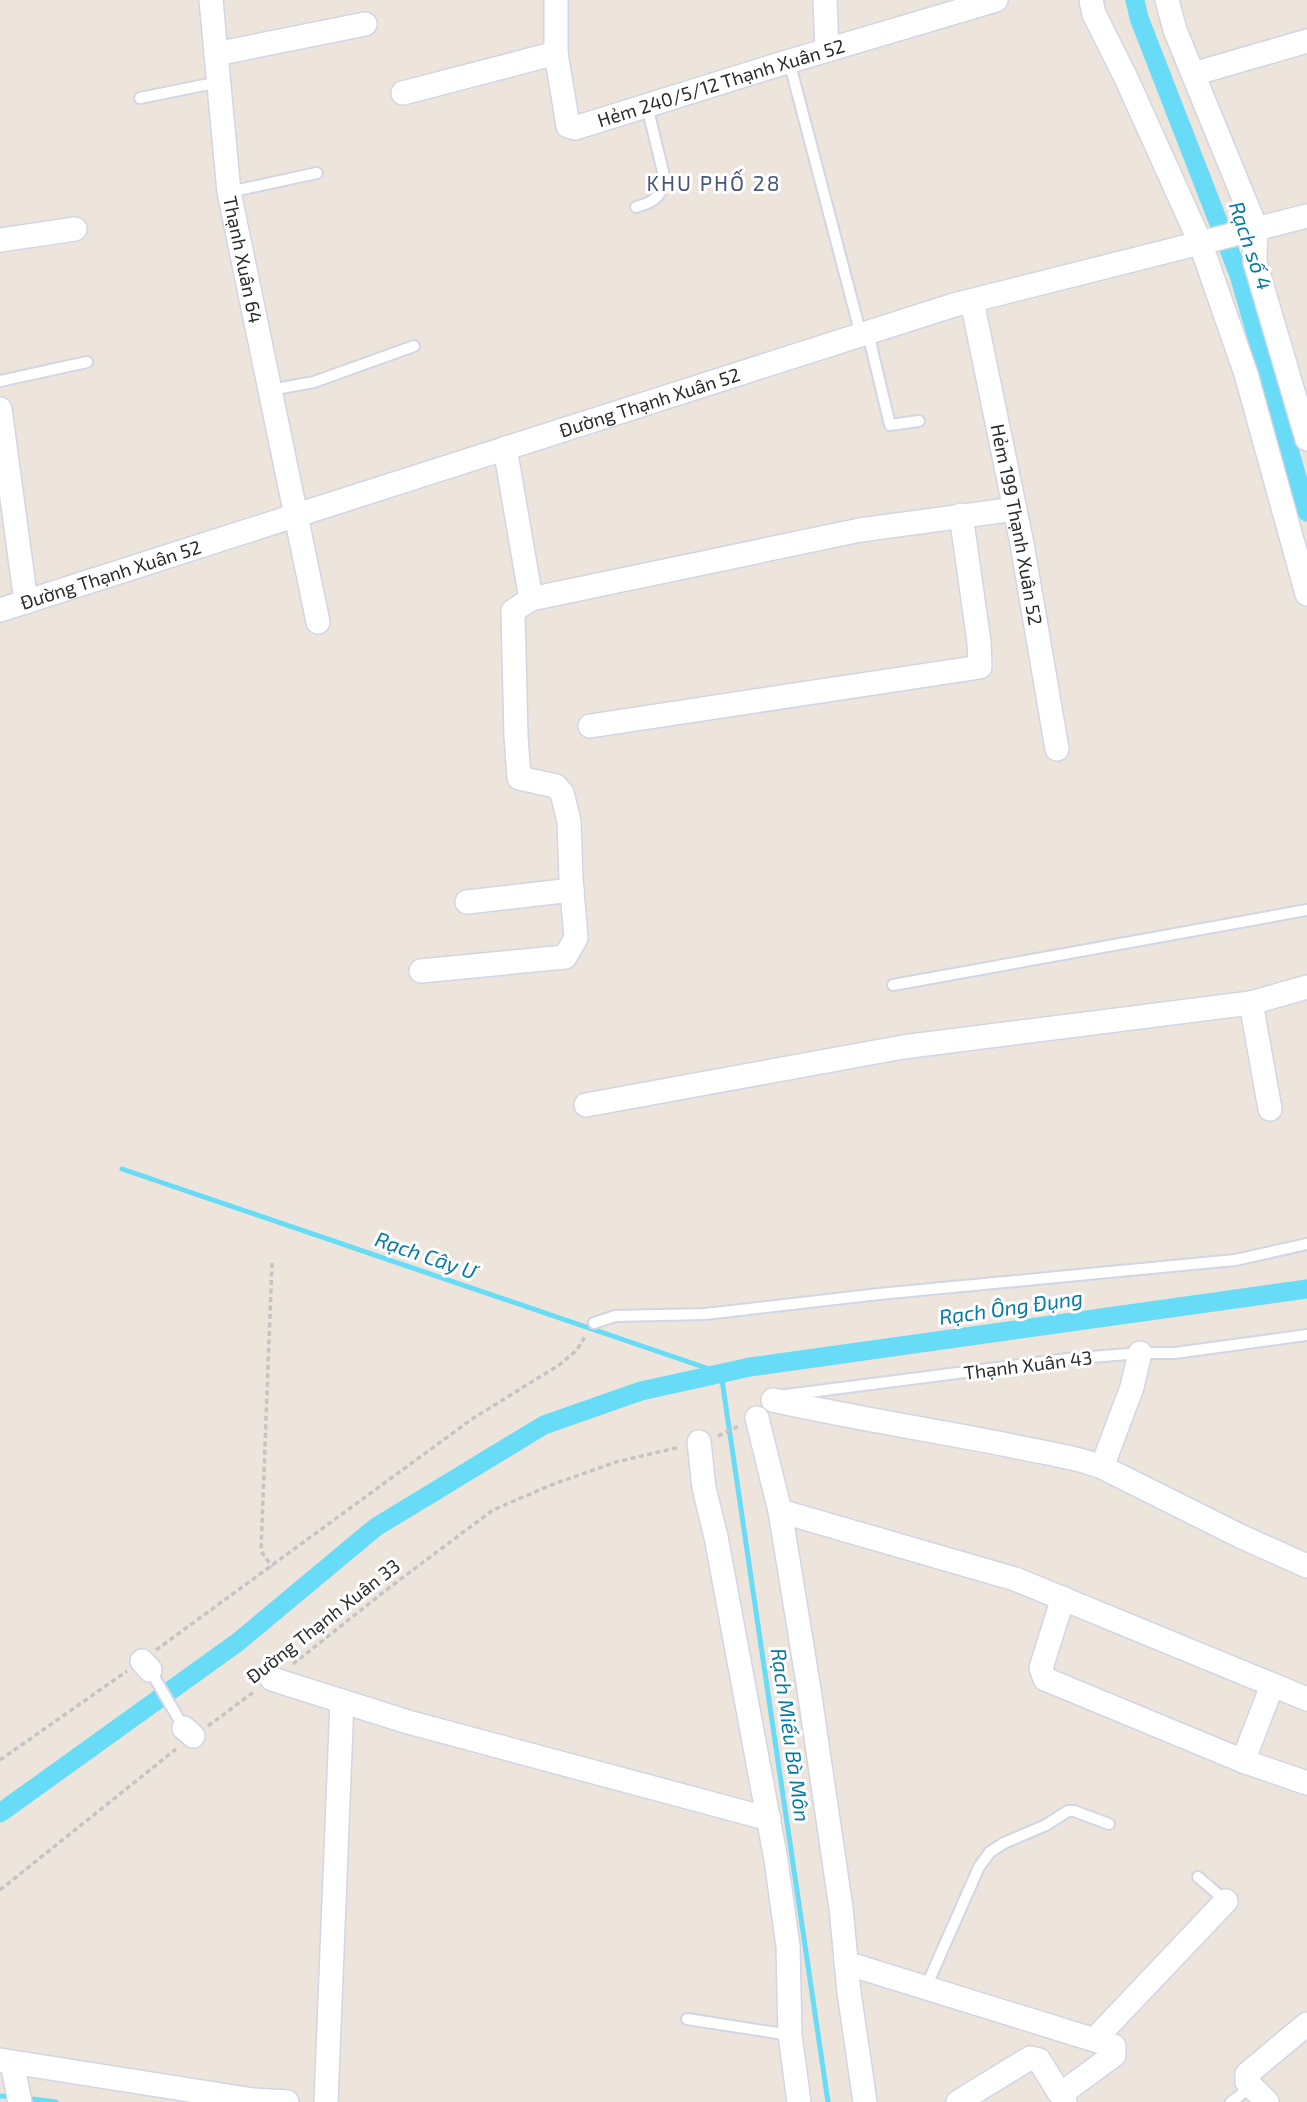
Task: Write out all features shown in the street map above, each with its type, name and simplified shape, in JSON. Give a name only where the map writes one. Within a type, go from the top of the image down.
[{"type":"street","name":"Thạnh Xuân 64","points":[[211,0],[229,191],[239,250],[318,622]]},
{"type":"street","name":"Hẻm 240/5/12 Thạnh Xuân 52","points":[[556,0],[556,53],[568,126],[575,128],[996,0]]},
{"type":"street","points":[[825,0],[827,50]]},
{"type":"street","points":[[1091,0],[1094,14],[1201,242],[1246,374],[1307,594]]},
{"type":"street","points":[[1167,0],[1175,30],[1255,228],[1255,262],[1307,439]]},
{"type":"street","points":[[216,54],[365,24]]},
{"type":"street","points":[[1193,74],[1307,41]]},
{"type":"street","points":[[403,93],[556,53]]},
{"type":"street","name":"Đường Thạnh Xuân 52","points":[[0,610],[972,301],[1307,216]]},
{"type":"street","points":[[0,240],[75,229]]},
{"type":"street","name":"Hẻm 199 Thạnh Xuân 52","points":[[972,301],[1015,509],[1057,749]]},
{"type":"street","points":[[0,409],[26,602]]},
{"type":"street","points":[[505,448],[531,599]]},
{"type":"street","points":[[421,971],[565,957],[576,938],[569,821],[562,793],[556,786],[519,778],[513,611],[531,599],[860,530],[1015,509]]},
{"type":"street","points":[[590,726],[980,667],[979,642],[961,515]]},
{"type":"street","points":[[467,902],[572,890]]},
{"type":"street","points":[[586,1105],[904,1047],[1251,1003],[1307,987]]},
{"type":"street","points":[[1251,1003],[1270,1109]]},
{"type":"street","points":[[1102,1467],[1132,1387],[1140,1353]]},
{"type":"street","points":[[774,1400],[1080,1459],[1102,1467],[1240,1536],[1307,1566]]},
{"type":"street","points":[[753,1419],[779,1511],[812,1709],[841,1908],[865,2102]]},
{"type":"street","points":[[703,1441],[704,1488],[716,1536],[769,1819],[788,1946],[790,2035],[799,2102]]},
{"type":"street","points":[[779,1511],[1015,1579],[1307,1699]]},
{"type":"street","points":[[1063,1598],[1041,1668],[1045,1679],[1243,1761],[1307,1783]]},
{"type":"street","points":[[272,1679],[408,1722],[769,1819]]},
{"type":"street","points":[[1243,1761],[1272,1686]]},
{"type":"street","points":[[326,2102],[342,1701]]},
{"type":"street","points":[[1095,2039],[1226,1901]]},
{"type":"street","points":[[846,1962],[1114,2046],[1114,2055],[1063,2098],[1039,2060],[1030,2058],[958,2102]]},
{"type":"street","points":[[1259,2095],[1247,2082],[1247,2074],[1307,2024]]},
{"type":"street","points":[[20,2102],[6,2061],[253,2100],[287,2102]]},
{"type":"lane","points":[[789,61],[890,425],[919,421]]},
{"type":"lane","points":[[140,98],[219,82]]},
{"type":"lane","points":[[636,207],[650,203],[660,195],[663,186],[664,176],[647,106]]},
{"type":"lane","points":[[229,191],[317,173]]},
{"type":"lane","points":[[270,390],[314,382],[414,346]]},
{"type":"lane","points":[[0,381],[87,362]]},
{"type":"lane","points":[[893,985],[1307,910]]},
{"type":"lane","points":[[594,1323],[615,1316],[705,1314],[879,1294],[1235,1260],[1307,1244]]},
{"type":"lane","name":"Thạnh Xuân 43","points":[[774,1400],[782,1396],[899,1380],[1140,1353],[1175,1353],[1307,1335]]},
{"type":"lane","points":[[753,1419],[774,1400]]},
{"type":"lane","points":[[146,1665],[188,1732]]},
{"type":"lane","points":[[926,1987],[979,1867],[990,1852],[1046,1825],[1068,1811],[1109,1824]]},
{"type":"lane","points":[[1198,1877],[1226,1901]]},
{"type":"lane","points":[[687,2019],[790,2035]]},
{"type":"lane","points":[[1231,2102],[1259,2095]]},
{"type":"path","points":[[272,1263],[261,1551],[272,1567]]},
{"type":"path","points":[[0,1760],[146,1665],[272,1567],[472,1419],[559,1365],[577,1350]]},
{"type":"path","name":"Đường Thạnh Xuân 33","points":[[0,1890],[188,1732],[272,1679],[493,1510],[551,1485],[616,1462],[703,1441],[753,1419]]},
{"type":"waterway","name":"Rạch số 4","points":[[1135,0],[1139,18],[1239,275],[1307,512]]},
{"type":"waterway","name":"Rạch Miếu Bà Môn","points":[[122,1169],[721,1373],[828,2102]]},
{"type":"waterway","name":"Rạch Ông Đụng","points":[[0,1813],[238,1642],[376,1527],[544,1425],[641,1391],[750,1367],[1307,1289]]},
{"type":"waterway","points":[[0,2096],[14,2097]]},
{"type":"waterway","points":[[24,2098],[56,2102]]},
{"type":"district","name":"KHU PHỐ 28","points":[[714,184]]},
{"type":"water label","name":"Rạch Cây Ư","points":[[426,1256]]}]
